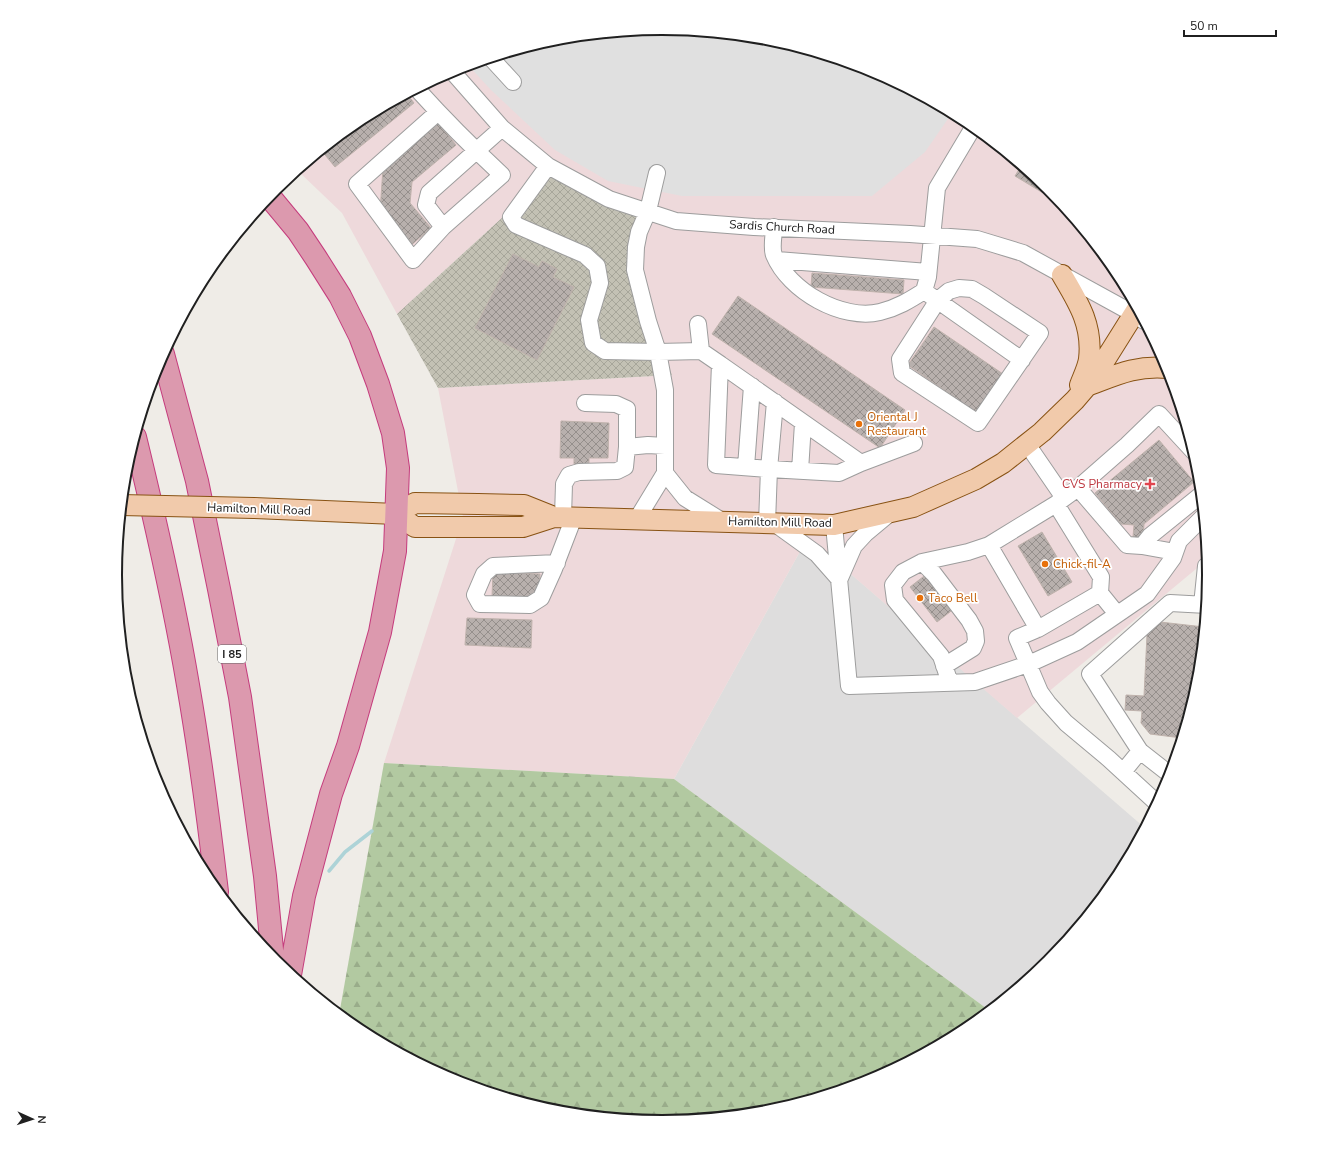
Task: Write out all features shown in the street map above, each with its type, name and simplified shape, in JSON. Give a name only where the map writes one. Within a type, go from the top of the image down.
[{"type":"highway","points":[[273,201],[298,230],[340,296],[360,336],[378,384],[393,433],[398,468],[396,551],[380,632],[348,746],[331,794],[304,896],[291,968]]},
{"type":"highway","name":"I 85","points":[[165,363],[197,481],[240,697],[264,869],[272,949]]},
{"type":"highway","points":[[137,447],[158,531],[188,685],[209,819],[216,880]]},
{"type":"main road","points":[[1062,275],[1082,308],[1089,336],[1089,360],[1081,393]]},
{"type":"main road","name":"Hamilton Mill Road","points":[[126,505],[254,508],[396,514],[415,526],[523,527],[564,517],[834,524],[913,507],[976,479],[1003,462],[1042,432],[1081,393],[1137,318]]},
{"type":"main road","points":[[1081,393],[1134,369],[1160,367]]},
{"type":"street","points":[[495,62],[513,82]]},
{"type":"street","name":"Sardis Church Road","points":[[456,76],[502,128],[548,166],[609,199],[676,221],[932,235],[977,239],[1023,253],[1134,312]]},
{"type":"street","points":[[420,93],[476,151],[502,175],[443,227],[413,260],[357,184],[438,112]]},
{"type":"street","points":[[443,227],[426,206],[428,193],[502,128]]},
{"type":"street","points":[[774,227],[774,253],[777,260],[783,271],[801,290],[832,307],[858,314],[879,312],[903,305],[924,291],[928,272],[938,188],[970,132]]},
{"type":"street","points":[[548,166],[511,217],[516,225],[585,255],[598,266],[600,283],[589,320],[593,343],[606,351],[701,351],[861,463]]},
{"type":"street","points":[[637,519],[665,473],[665,390],[658,352],[646,314],[635,270],[636,247],[648,212],[657,173]]},
{"type":"street","points":[[777,260],[928,272]]},
{"type":"street","points":[[959,288],[972,289],[1040,333],[978,423],[902,373],[900,359],[938,300],[949,291],[959,288]]},
{"type":"street","points":[[924,291],[1022,360]]},
{"type":"street","points":[[698,324],[701,351]]},
{"type":"street","points":[[720,364],[716,465],[839,474],[861,463],[914,444]]},
{"type":"street","points":[[746,467],[752,386]]},
{"type":"street","points":[[774,402],[769,469],[770,523],[817,554],[839,579]]},
{"type":"street","points":[[557,562],[493,566],[484,574],[475,595],[480,604],[530,605],[541,598],[557,562],[564,517],[564,484],[569,475],[578,472],[616,471],[625,467],[627,447],[627,408],[616,404],[585,403]]},
{"type":"street","points":[[950,683],[941,656],[895,600],[893,585],[904,572],[922,562],[968,552],[989,545],[1060,501],[1078,488],[1127,445],[1159,414],[1186,443]]},
{"type":"street","points":[[800,471],[804,423]]},
{"type":"street","points":[[1027,444],[1101,577],[1100,592],[1118,614]]},
{"type":"street","points":[[627,447],[648,445],[666,446]]},
{"type":"street","points":[[665,473],[685,498],[722,521]]},
{"type":"street","points":[[1078,488],[1128,545],[1175,552]]},
{"type":"street","points":[[1142,546],[1150,536],[1197,498]]},
{"type":"street","points":[[839,579],[854,546],[866,532],[890,512]]},
{"type":"street","points":[[834,524],[849,686],[975,682],[1028,664],[1077,642],[1147,594],[1173,558],[1179,541],[1199,521]]},
{"type":"street","points":[[989,545],[1038,629]]},
{"type":"street","points":[[922,562],[934,574],[969,620],[975,632],[976,641],[973,648],[944,666]]},
{"type":"street","points":[[1100,592],[1038,629],[1017,638],[1040,692],[1048,703],[1066,723],[1153,800]]},
{"type":"street","points":[[1165,771],[1140,751],[1090,674],[1170,603],[1201,605]]},
{"type":"street","points":[[1123,772],[1140,751]]},
{"type":"shaded area","points":[[627,36],[697,36],[767,45],[802,53],[869,76],[932,107],[962,126],[1018,169],[1044,193],[1068,219],[1091,246],[1111,275],[1147,336],[1174,402],[1192,470],[1198,505],[1202,564],[1017,718],[808,537],[674,779],[384,763],[463,517],[438,388],[672,375],[553,171],[397,314],[342,213],[301,174],[333,147],[392,107],[455,76],[522,53],[557,45]]},
{"type":"shaded area","points":[[627,36],[697,36],[767,45],[802,53],[836,64],[869,76],[901,91],[949,118],[925,152],[872,196],[682,196],[608,181],[555,150],[491,90],[472,70],[522,53],[557,45]]},
{"type":"shaded area","points":[[553,171],[648,215],[639,289],[672,375],[438,388],[397,314]]},
{"type":"shaded area","points":[[808,537],[1142,825],[1111,876],[1091,905],[1068,932],[1044,958],[1018,982],[986,1008],[674,779]]},
{"type":"green space","points":[[384,763],[674,779],[986,1008],[932,1044],[869,1075],[836,1087],[802,1098],[767,1106],[697,1115],[662,1116],[627,1115],[557,1106],[522,1098],[488,1087],[455,1075],[392,1044],[340,1009]]},
{"type":"building","points":[[410,98],[414,103],[335,167],[324,154],[362,126]]},
{"type":"building","points":[[437,122],[456,145],[412,182],[410,203],[431,228],[409,247],[380,212],[383,168]]},
{"type":"building","points":[[1019,170],[1045,194],[1015,176]]},
{"type":"building","points":[[513,254],[539,267],[542,261],[557,269],[553,277],[574,287],[537,360],[475,328]]},
{"type":"building","points":[[812,273],[904,280],[903,294],[811,287]]},
{"type":"building","points":[[738,296],[905,410],[880,448],[712,334]]},
{"type":"building","points":[[934,327],[1003,374],[977,413],[908,365]]},
{"type":"building","points":[[561,421],[609,423],[608,458],[589,458],[589,465],[574,464],[574,458],[560,458]]},
{"type":"building","name":"CVS Pharmacy","points":[[1159,440],[1194,482],[1144,524],[1143,538],[1133,537],[1134,525],[1121,524],[1095,493]]},
{"type":"building","name":"Chick-fil-A","points":[[1042,532],[1072,582],[1048,596],[1018,546]]},
{"type":"building","points":[[493,572],[540,574],[539,599],[492,597]]},
{"type":"building","points":[[928,573],[955,608],[937,622],[910,587]]},
{"type":"building","points":[[467,618],[532,620],[531,648],[465,645]]},
{"type":"building","points":[[1160,622],[1200,627],[1192,681],[1177,737],[1150,734],[1141,723],[1142,711],[1125,710],[1126,695],[1144,696],[1147,635]]},
{"type":"waterway","points":[[329,871],[345,852],[372,831]]},
{"type":"place","name":"Oriental J Restaurant","points":[[859,424]]},
{"type":"place","name":"CVS Pharmacy","points":[[1150,484]]},
{"type":"place","name":"Chick-fil-A","points":[[1045,564]]},
{"type":"place","name":"Taco Bell","points":[[920,598]]}]
